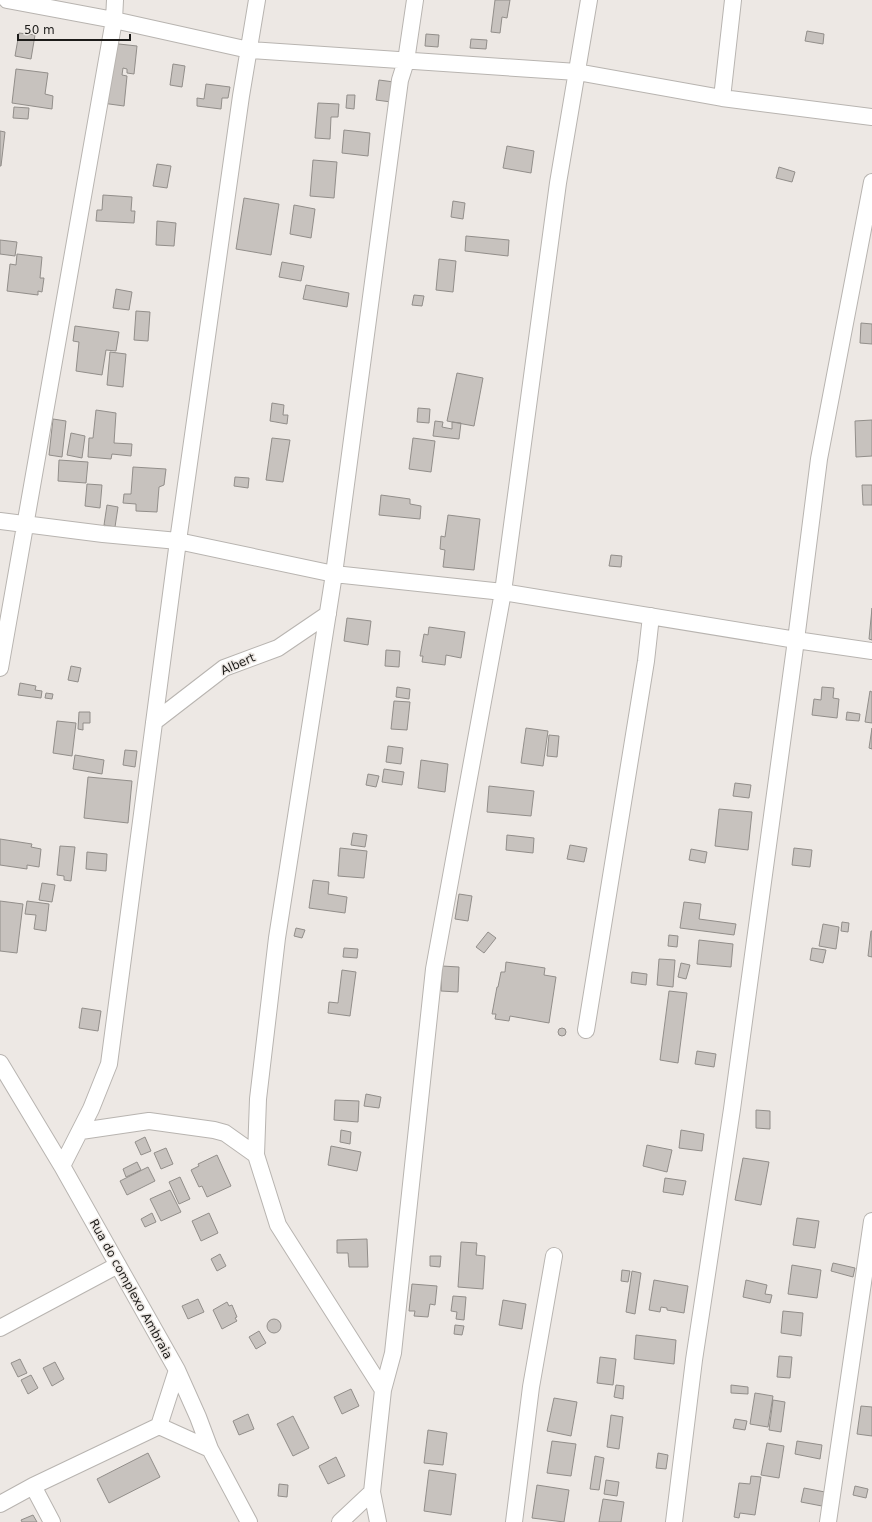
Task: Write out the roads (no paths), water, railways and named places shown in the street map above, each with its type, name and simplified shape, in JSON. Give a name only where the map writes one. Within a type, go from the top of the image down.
[{"type":"street","points":[[7,0],[114,20],[249,50],[577,72],[722,98],[872,117]]},
{"type":"street","points":[[0,668],[114,20],[115,0]]},
{"type":"street","points":[[62,1166],[91,1109],[109,1064],[178,541],[241,96],[257,0]]},
{"type":"street","points":[[383,1390],[278,1225],[256,1155],[258,1099],[277,938],[334,574],[400,80],[406,61],[415,0]]},
{"type":"street","points":[[378,1522],[372,1492],[383,1390],[393,1353],[434,969],[503,592],[558,183],[589,0]]},
{"type":"street","points":[[722,98],[732,0]]},
{"type":"street","points":[[674,1522],[694,1360],[731,1116],[819,460],[872,182]]},
{"type":"street","points":[[0,521],[178,541],[334,574],[503,592],[796,640],[872,650]]},
{"type":"street","name":"Albert","points":[[154,722],[224,668],[278,648],[328,614]]},
{"type":"street","points":[[586,1030],[645,669],[651,616]]},
{"type":"street","name":"Rua do complexo Ambraia","points":[[0,1063],[62,1166],[177,1370],[198,1417],[210,1449],[249,1522]]},
{"type":"street","points":[[80,1131],[149,1121],[214,1130],[225,1133],[256,1155]]},
{"type":"street","points":[[828,1522],[872,1221]]},
{"type":"street","points":[[514,1522],[531,1386],[554,1256]]},
{"type":"street","points":[[0,1328],[118,1265]]},
{"type":"street","points":[[0,1504],[33,1486],[158,1426],[177,1370]]},
{"type":"street","points":[[158,1426],[210,1449]]},
{"type":"street","points":[[33,1486],[52,1522]]},
{"type":"street","points":[[340,1522],[372,1492]]}]
